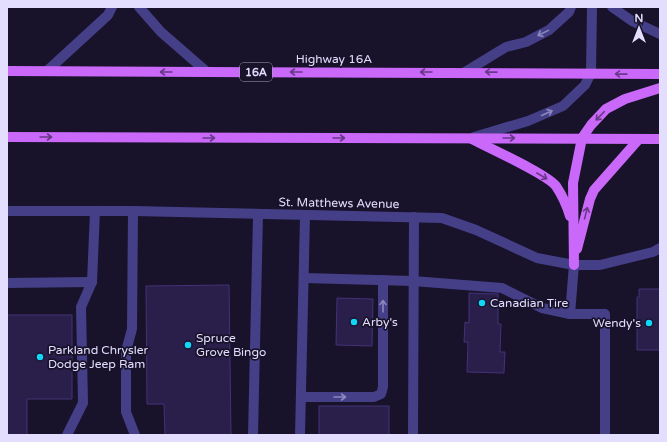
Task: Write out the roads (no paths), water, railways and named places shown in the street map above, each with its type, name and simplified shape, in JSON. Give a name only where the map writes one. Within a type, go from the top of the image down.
[{"type":"main road","name":"Highway 16A","points":[[7,71],[660,74]]},
{"type":"main road","points":[[574,265],[573,183],[582,138],[590,125],[606,109],[625,99],[660,88]]},
{"type":"main road","points":[[7,137],[660,139]]},
{"type":"main road","points":[[470,138],[544,176],[555,185],[566,204],[573,226]]},
{"type":"main road","points":[[574,265],[590,199],[594,190],[639,139]]},
{"type":"street","points":[[47,71],[102,20],[112,7]]},
{"type":"street","points":[[139,7],[161,32],[207,72]]},
{"type":"street","points":[[465,72],[506,47],[526,42],[549,30],[569,12],[571,7]]},
{"type":"street","points":[[470,138],[528,121],[563,106],[585,85],[591,73],[592,7]]},
{"type":"street","points":[[612,7],[632,21],[660,34]]},
{"type":"street","name":"St. Matthews Avenue","points":[[7,211],[133,211],[442,218],[476,230],[537,258],[574,265],[600,265],[653,252],[660,248]]},
{"type":"street","points":[[67,435],[83,403],[81,307],[92,282],[95,211]]},
{"type":"street","points":[[133,211],[132,329],[126,351],[126,412],[135,435]]},
{"type":"street","points":[[253,435],[258,215]]},
{"type":"street","points":[[300,435],[305,215]]},
{"type":"street","points":[[413,435],[414,217]]},
{"type":"street","points":[[570,314],[574,265]]},
{"type":"street","points":[[304,278],[413,281],[502,288],[542,308],[570,314],[605,314],[605,435]]},
{"type":"street","points":[[301,397],[374,397],[381,394],[383,387],[383,280]]},
{"type":"street","points":[[7,283],[92,282]]},
{"type":"place","name":"Canadian Tire","points":[[482,303]]},
{"type":"place","name":"Arby's","points":[[354,322]]},
{"type":"place","name":"Wendy's","points":[[649,323]]},
{"type":"place","name":"Spruce Grove Bingo","points":[[188,345]]},
{"type":"place","name":"Parkland Chrysler Dodge Jeep Ram","points":[[40,357]]}]
